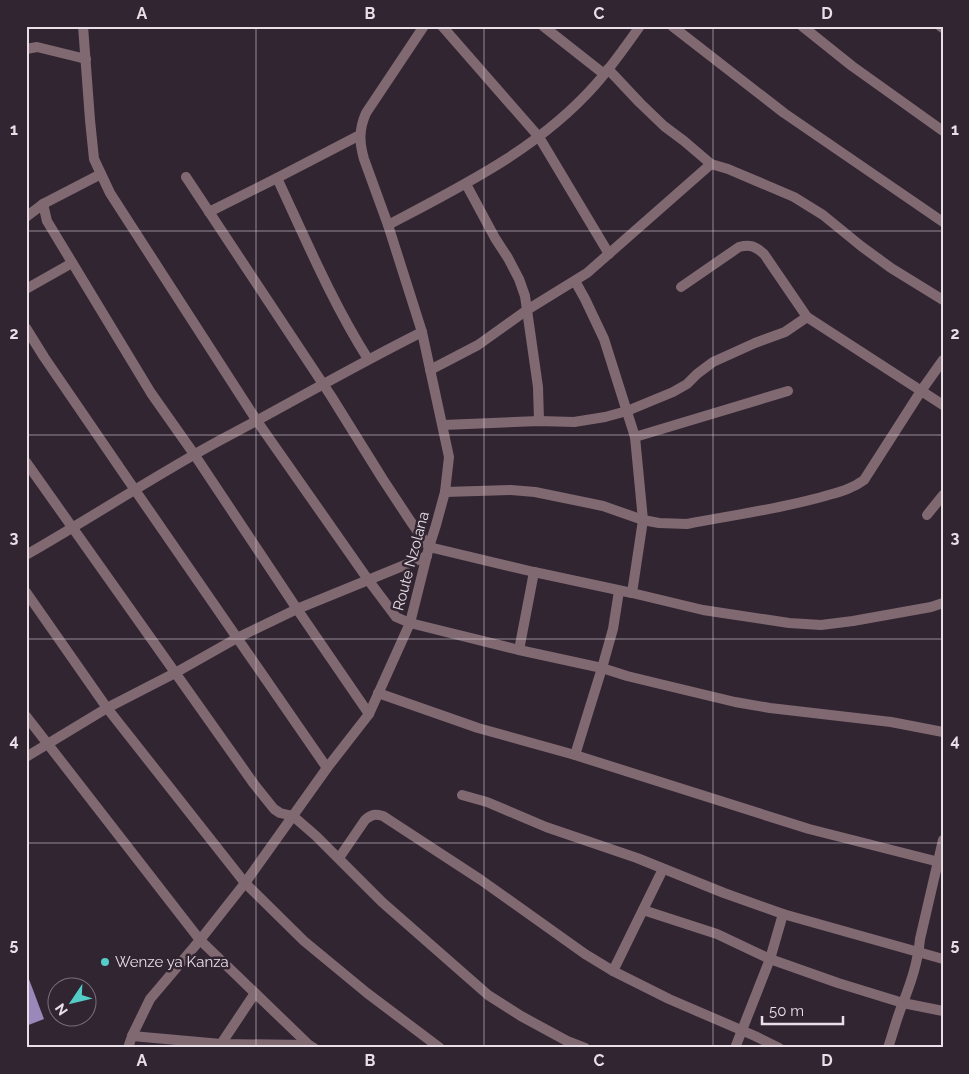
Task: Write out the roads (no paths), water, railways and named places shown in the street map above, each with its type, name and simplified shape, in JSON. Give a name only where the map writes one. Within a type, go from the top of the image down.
[{"type":"street","points":[[83,26],[94,159],[110,193],[257,420],[396,617],[410,623],[519,650],[770,708],[891,722],[943,732]]},
{"type":"street","name":"Route Nzolana","points":[[128,1048],[150,999],[245,883],[368,714],[410,623],[445,492],[449,457],[422,332],[388,225],[364,159],[360,135],[361,124],[366,113],[424,26]]},
{"type":"street","points":[[442,26],[538,137],[609,254]]},
{"type":"street","points":[[543,26],[606,72],[664,126],[711,164],[728,168],[794,197],[823,215],[891,268],[943,300]]},
{"type":"street","points":[[388,225],[466,184],[512,156],[538,137],[586,94],[606,72],[640,26]]},
{"type":"street","points":[[672,26],[784,113],[943,222]]},
{"type":"street","points":[[802,26],[852,66],[943,131]]},
{"type":"street","points":[[26,49],[37,47],[86,59]]},
{"type":"street","points":[[208,212],[360,135]]},
{"type":"street","points":[[430,370],[478,345],[528,310],[587,273],[711,164]]},
{"type":"street","points":[[26,217],[43,204],[101,174]]},
{"type":"street","points":[[186,177],[323,383],[428,552]]},
{"type":"street","points":[[277,178],[336,305],[368,359]]},
{"type":"street","points":[[466,184],[508,258],[525,296],[538,387],[539,421]]},
{"type":"street","points":[[43,204],[46,221],[151,393],[368,714]]},
{"type":"street","points":[[681,287],[739,247],[747,245],[757,248],[764,254],[807,317],[943,405]]},
{"type":"street","points":[[26,289],[72,263]]},
{"type":"street","points":[[575,281],[604,339],[635,437],[643,520],[632,593]]},
{"type":"street","points":[[443,425],[539,421],[574,422],[627,411],[673,392],[687,384],[712,362],[785,332],[807,317]]},
{"type":"street","points":[[26,328],[134,490],[327,768]]},
{"type":"street","points":[[26,555],[194,454],[323,383],[422,332]]},
{"type":"street","points":[[445,492],[510,490],[535,492],[603,506],[643,520],[659,523],[687,524],[808,501],[856,486],[864,480],[943,360]]},
{"type":"street","points":[[635,437],[788,391]]},
{"type":"street","points":[[26,462],[254,784],[274,809],[280,813],[292,816],[316,836],[382,902],[488,995],[521,1016],[567,1041],[585,1048]]},
{"type":"street","points":[[926,514],[943,495]]},
{"type":"street","points":[[26,757],[106,708],[237,638],[297,609],[369,581],[428,552],[534,572],[703,610],[780,622],[821,625],[931,608],[943,603]]},
{"type":"street","points":[[519,650],[534,572]]},
{"type":"street","points":[[575,755],[613,629],[619,590]]},
{"type":"street","points":[[26,592],[106,708],[245,883],[304,941],[367,993],[440,1048]]},
{"type":"street","points":[[378,693],[478,728],[575,755],[810,829],[940,862]]},
{"type":"street","points":[[26,716],[200,940],[310,1047]]},
{"type":"street","points":[[462,795],[487,802],[546,827],[637,858],[783,914],[943,958]]},
{"type":"street","points":[[338,858],[365,820],[371,815],[384,816],[481,880],[584,954],[669,999],[755,1036],[778,1048]]},
{"type":"street","points":[[888,1048],[913,977],[920,939],[940,862],[943,840]]},
{"type":"street","points":[[613,971],[663,869]]},
{"type":"street","points":[[643,910],[717,934],[770,959],[838,983],[903,1002],[943,1011]]},
{"type":"street","points":[[735,1048],[770,959],[783,914]]},
{"type":"street","points":[[221,1046],[255,993]]},
{"type":"street","points":[[132,1036],[221,1046],[310,1047]]},
{"type":"place","name":"Wenze ya Kanza","points":[[105,962]]}]
